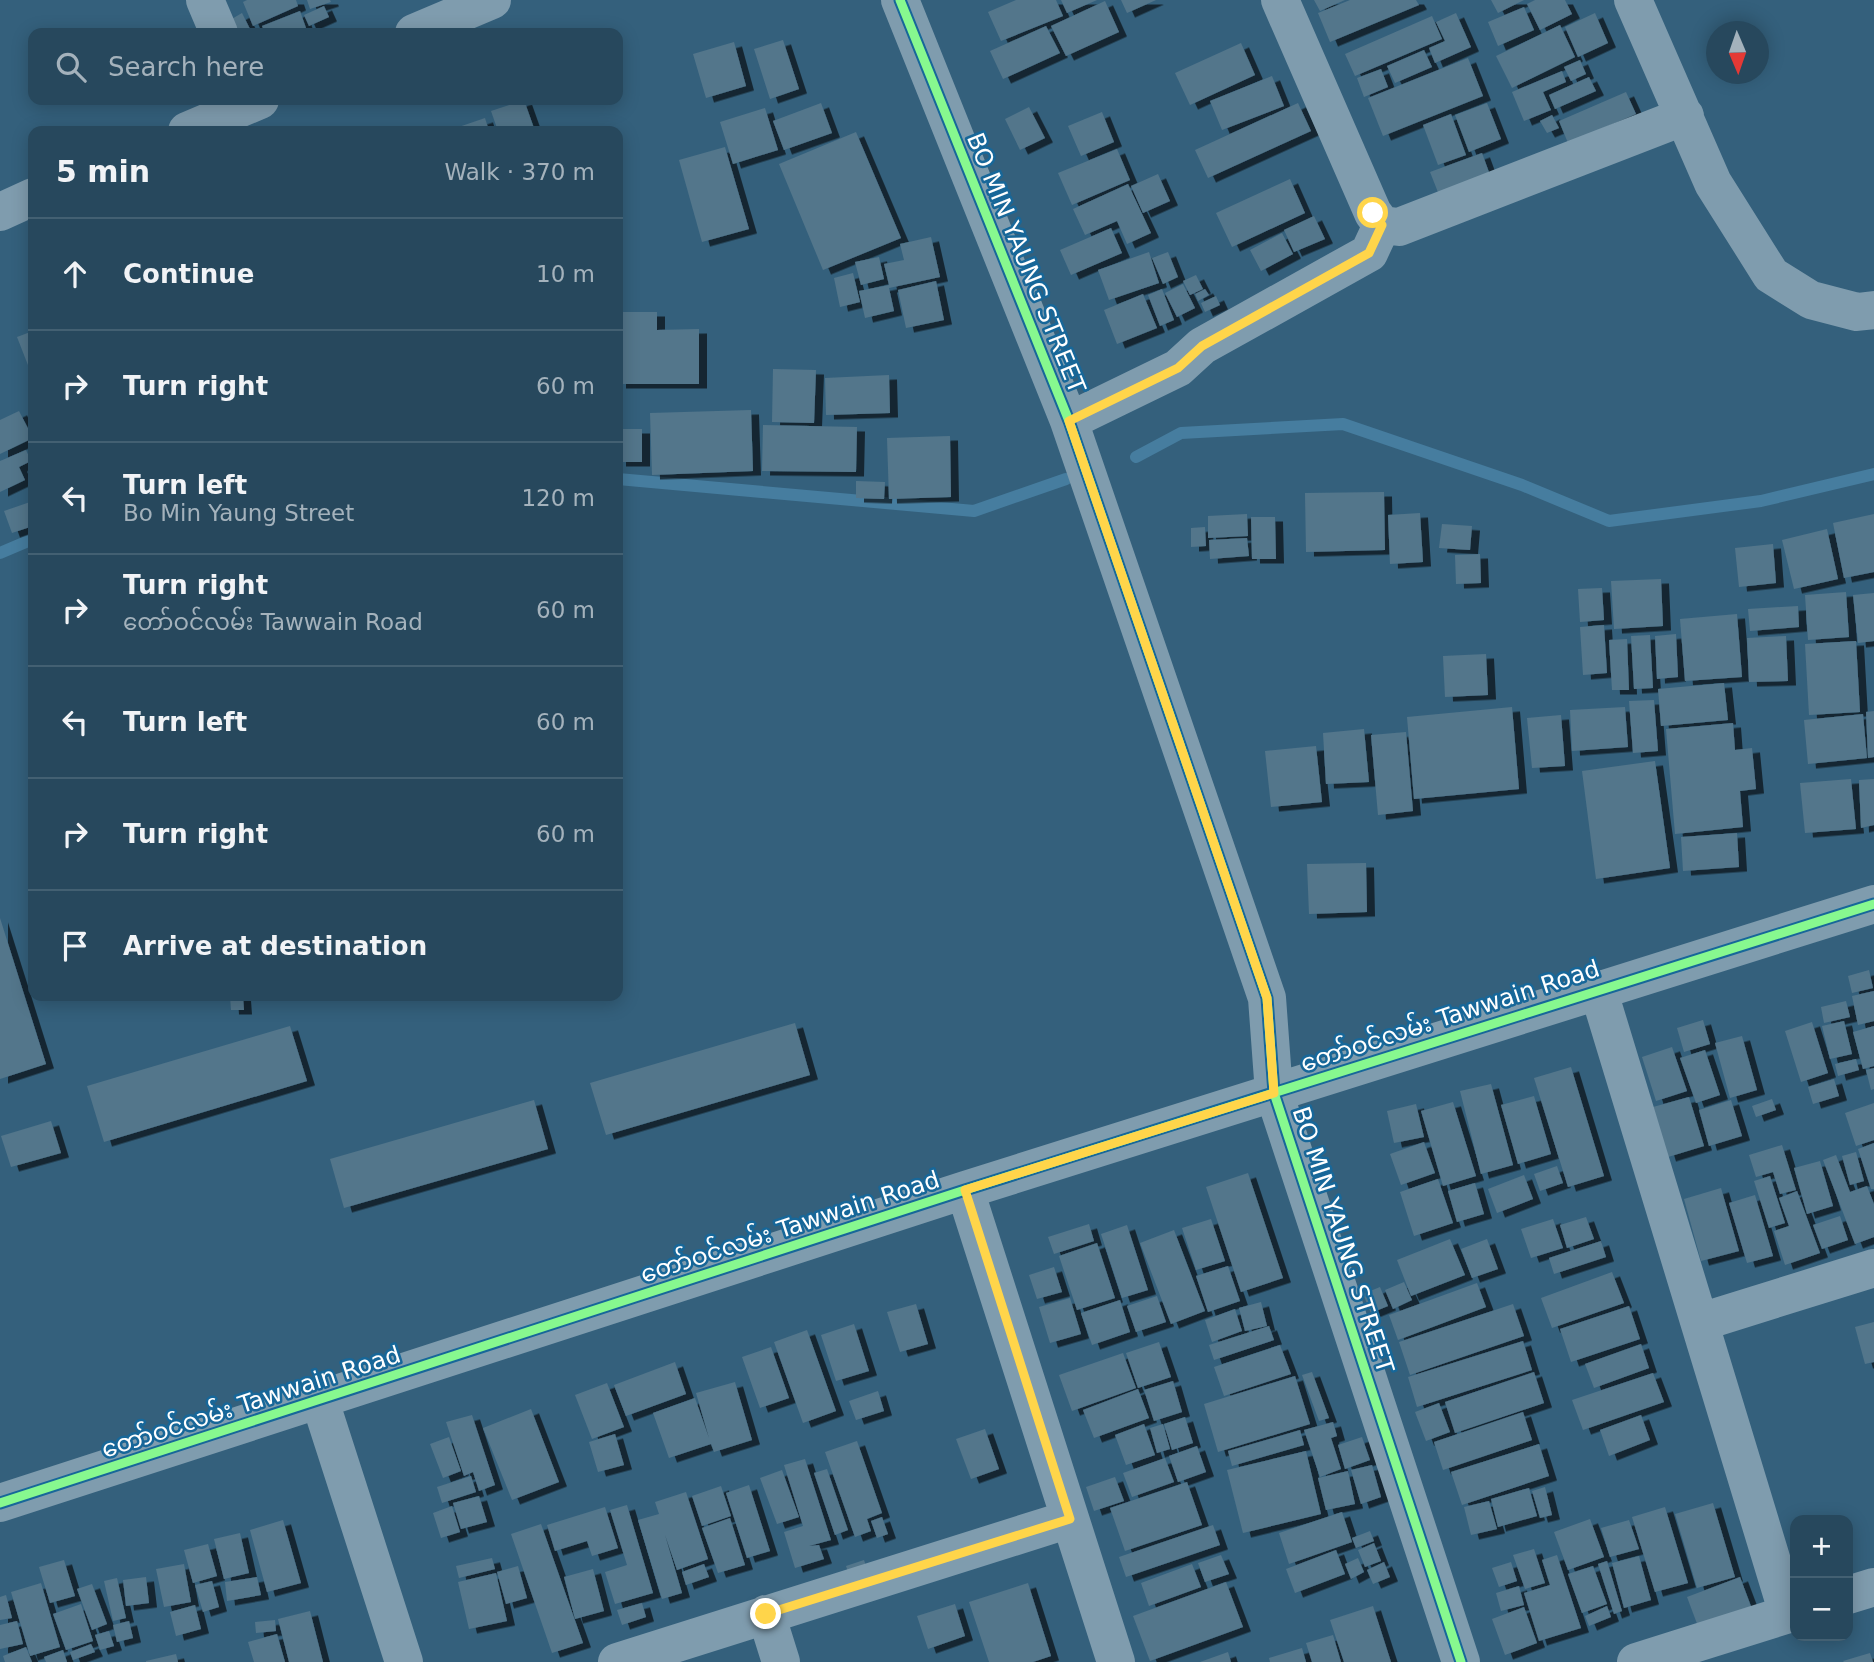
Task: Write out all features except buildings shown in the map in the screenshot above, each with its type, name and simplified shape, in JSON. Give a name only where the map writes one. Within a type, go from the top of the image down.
[{"type":"street","points":[[205,0],[217,28]]},
{"type":"street","points":[[426,28],[492,0]]},
{"type":"street","name":"BO MIN YAUNG STREET","points":[[900,0],[1069,421],[1267,998],[1274,1093],[1461,1662]]},
{"type":"street","points":[[1280,0],[1373,213],[1382,225],[1399,228],[1685,116]]},
{"type":"street","points":[[1633,0],[1713,183],[1771,275],[1811,300],[1857,312],[1874,310]]},
{"type":"street","points":[[198,126],[244,105]]},
{"type":"street","points":[[0,212],[28,199]]},
{"type":"street","points":[[1069,421],[1178,368],[1202,346],[1369,253],[1382,225]]},
{"type":"street","name":"တော်ဝင်လမ်း Tawwain Road","points":[[0,1503],[965,1190],[1874,904]]},
{"type":"street","points":[[1598,989],[1790,1607]]},
{"type":"street","points":[[965,1190],[1116,1662]]},
{"type":"street","points":[[1701,1322],[1874,1268]]},
{"type":"street","points":[[320,1401],[404,1662]]},
{"type":"street","points":[[617,1662],[1070,1519]]},
{"type":"street","points":[[1853,1593],[1874,1587]]},
{"type":"street","points":[[766,1614],[782,1662]]},
{"type":"street","points":[[1636,1662],[1790,1614]]},
{"type":"waterway","points":[[1136,457],[1181,433],[1343,424],[1522,485],[1609,521],[1761,501],[1874,474]]},
{"type":"waterway","points":[[623,479],[974,511],[1066,479]]},
{"type":"waterway","points":[[0,553],[28,541]]},
{"type":"cycle path","points":[[900,0],[1069,421],[1267,998],[1274,1093],[1461,1662]]},
{"type":"cycle path","points":[[0,1503],[965,1190],[1874,904]]},
{"type":"route","points":[[766,1614],[1070,1519],[965,1190],[1274,1093],[1267,998],[1069,421],[1178,368],[1202,346],[1369,253],[1382,225],[1373,213]]}]
